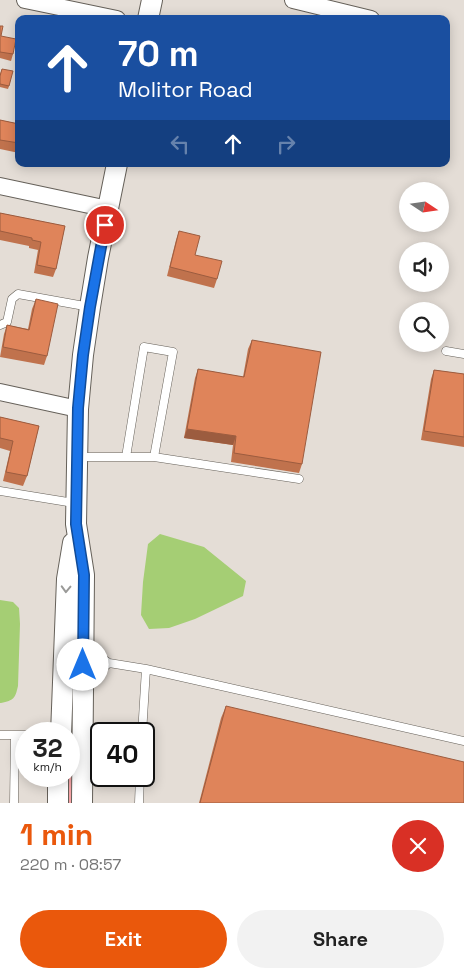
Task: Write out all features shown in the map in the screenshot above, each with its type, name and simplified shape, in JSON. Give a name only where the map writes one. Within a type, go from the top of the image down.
[{"type":"street","points":[[25,0],[98,15]]},
{"type":"street","points":[[149,15],[152,0]]},
{"type":"street","points":[[293,0],[355,15]]},
{"type":"street","points":[[82,803],[84,575],[76,524],[78,408],[90,307],[98,258],[117,167]]},
{"type":"street","points":[[0,186],[108,209]]},
{"type":"street","points":[[0,392],[78,408]]},
{"type":"street","points":[[61,722],[67,579],[76,524]]},
{"type":"street","points":[[58,787],[58,803]]},
{"type":"lane","points":[[0,324],[6,322],[12,299],[18,294],[90,307]]},
{"type":"lane","points":[[126,457],[144,347],[173,352],[154,457]]},
{"type":"lane","points":[[449,352],[464,354]]},
{"type":"lane","points":[[77,457],[154,457],[299,479]]},
{"type":"lane","points":[[0,491],[76,504]]},
{"type":"lane","points":[[83,645],[109,663],[146,669],[464,741]]},
{"type":"lane","points":[[83,684],[109,663]]},
{"type":"lane","points":[[143,722],[146,669]]},
{"type":"lane","points":[[0,735],[15,735]]},
{"type":"lane","points":[[14,803],[15,769]]},
{"type":"lane","points":[[139,803],[140,787]]},
{"type":"shaded area","points":[[160,534],[204,547],[246,581],[243,596],[195,619],[169,628],[149,629],[141,615],[143,582],[148,544]]},
{"type":"shaded area","points":[[73,580],[75,722],[69,722]]},
{"type":"shaded area","points":[[0,600],[13,602],[19,608],[20,624],[18,686],[13,698],[1,703],[0,703]]},
{"type":"shaded area","points":[[65,787],[76,787],[76,803],[66,803]]},
{"type":"building","points":[[0,26],[3,26],[1,36],[15,39],[15,44],[13,54],[0,52]]},
{"type":"building","points":[[2,69],[13,71],[9,86],[0,84]]},
{"type":"building","points":[[0,120],[15,123],[15,142],[0,140]]},
{"type":"building","points":[[0,213],[65,226],[56,269],[37,265],[41,242],[32,240],[32,238],[0,231]]},
{"type":"building","points":[[179,231],[200,236],[195,255],[222,261],[217,279],[170,267]]},
{"type":"building","points":[[36,299],[58,304],[47,356],[3,347],[7,325],[29,330]]},
{"type":"building","points":[[252,340],[321,352],[302,464],[234,453],[236,436],[187,429],[198,369],[244,377]]},
{"type":"building","points":[[434,370],[464,374],[464,437],[424,431]]},
{"type":"building","points":[[0,417],[39,426],[27,476],[6,472],[13,441],[0,438]]},
{"type":"building","points":[[226,706],[464,762],[464,803],[200,803]]},
{"type":"route","points":[[83,665],[84,575],[76,524],[78,408],[90,307],[105,225]]}]
